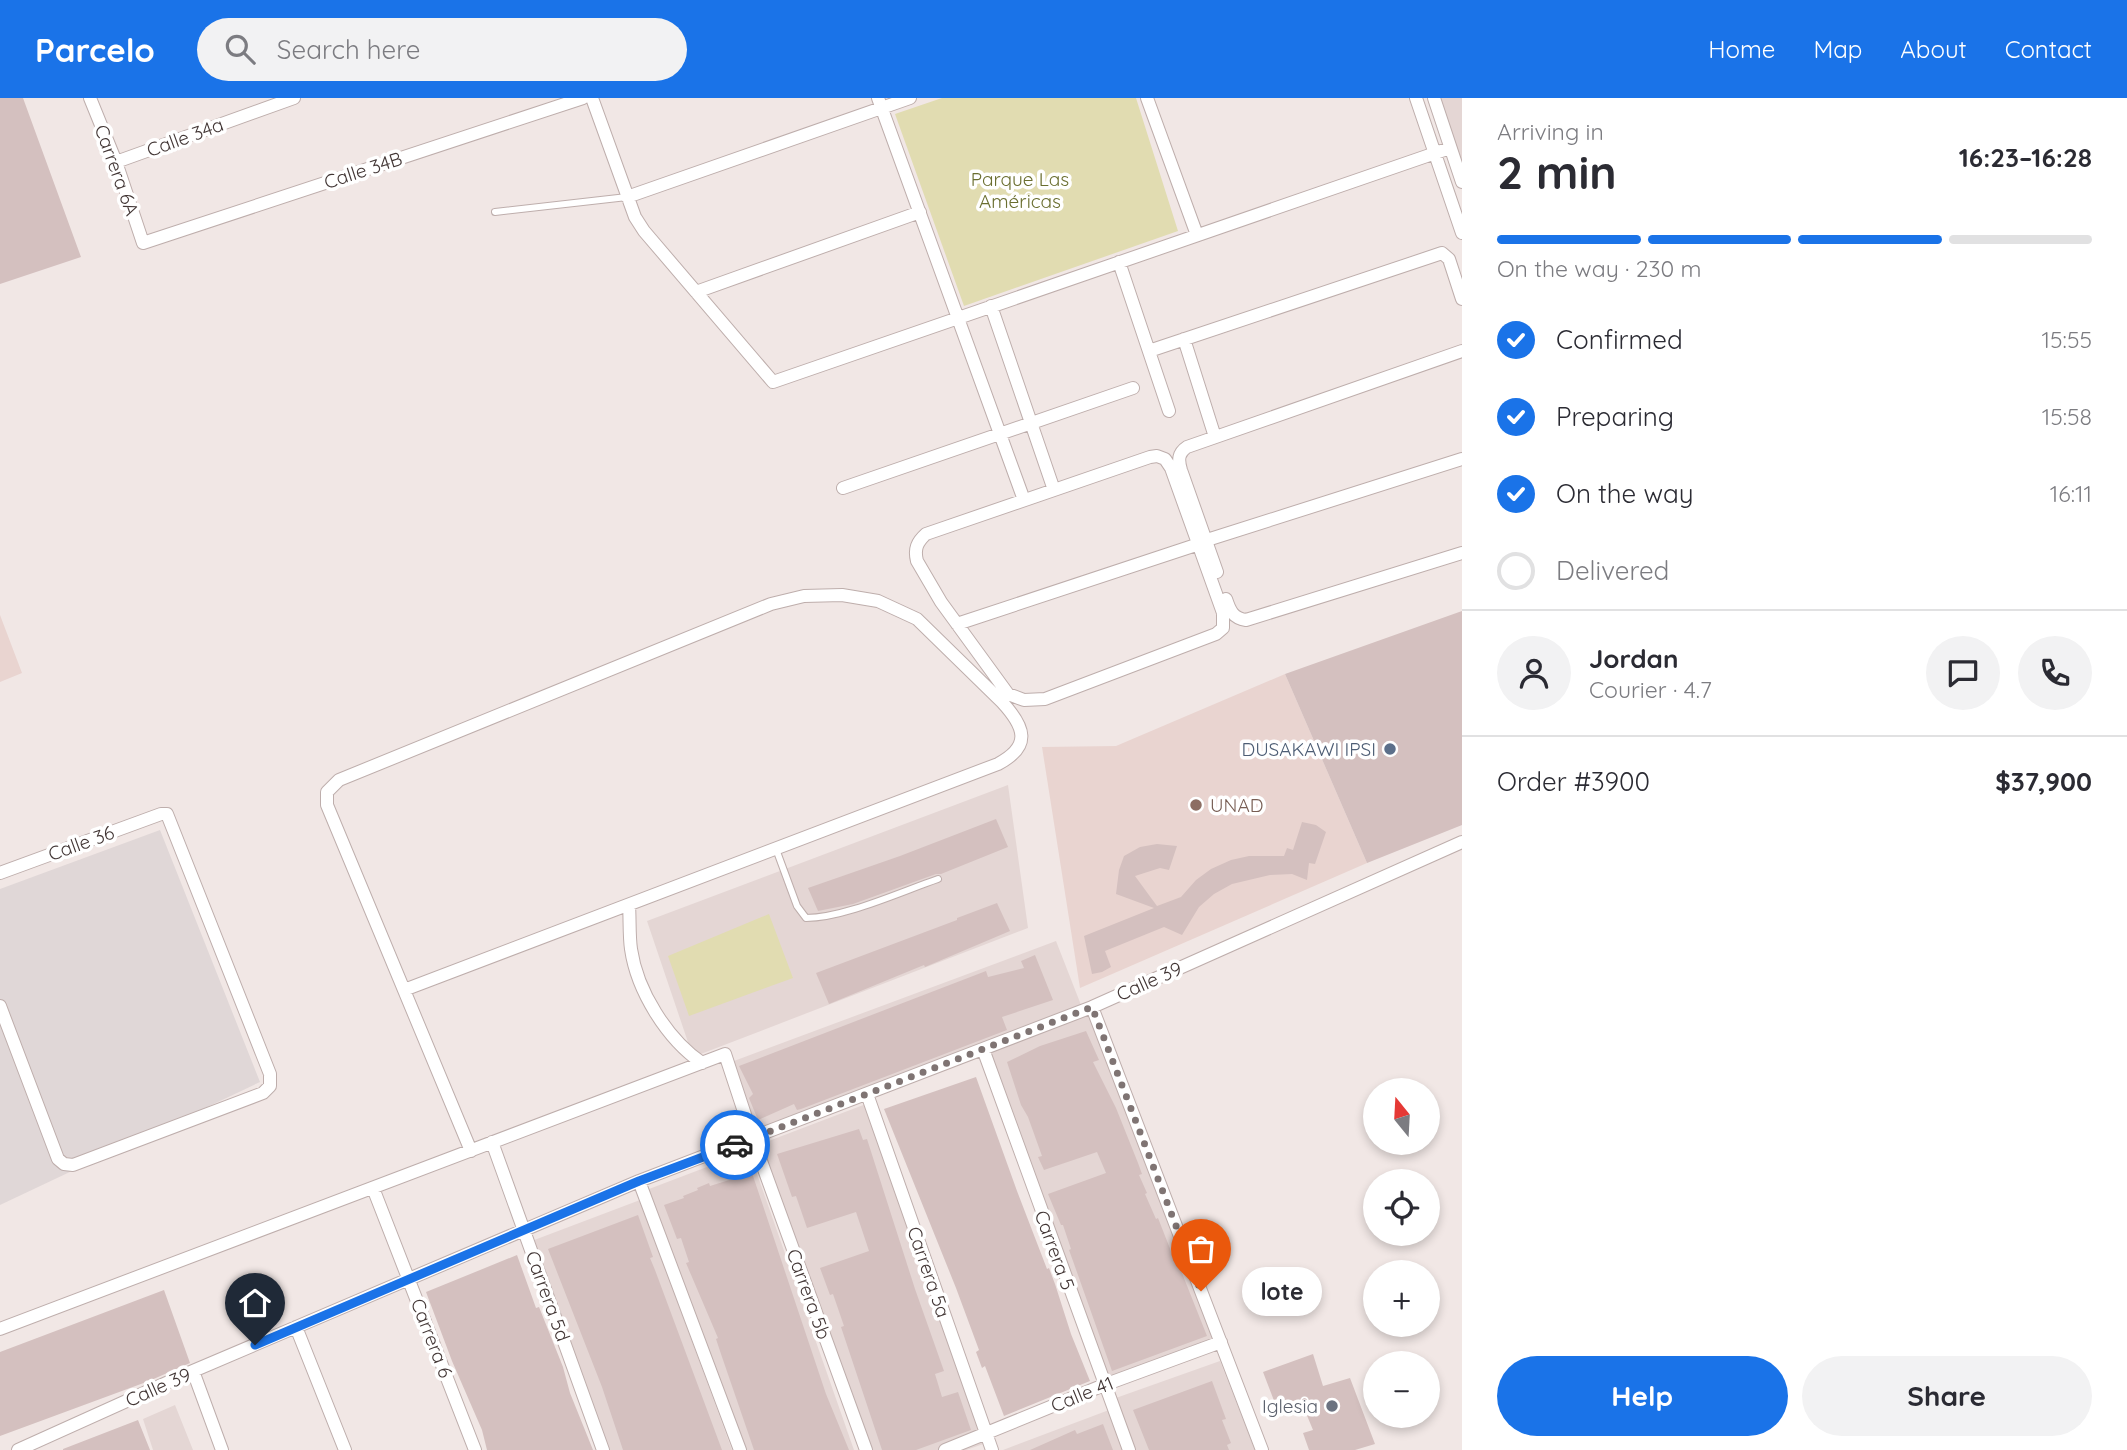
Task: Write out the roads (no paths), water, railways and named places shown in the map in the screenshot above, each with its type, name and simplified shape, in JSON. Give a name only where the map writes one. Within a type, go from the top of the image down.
[{"type":"street","name":"Carrera 6A","points":[[90,98],[116,162],[143,243]]},
{"type":"street","name":"Calle 34a","points":[[116,162],[293,98]]},
{"type":"street","name":"Calle 34B","points":[[143,243],[583,98]]},
{"type":"street","points":[[592,98],[635,217],[773,382],[1450,148]]},
{"type":"street","points":[[627,197],[880,103],[909,98]]},
{"type":"street","points":[[1147,98],[1197,235]]},
{"type":"street","points":[[1416,98],[1462,233]]},
{"type":"street","points":[[1434,98],[1462,182]]},
{"type":"street","points":[[880,103],[1024,500]]},
{"type":"street","points":[[696,292],[920,212]]},
{"type":"street","points":[[1149,351],[1443,253],[1449,259],[1462,299]]},
{"type":"street","points":[[1119,262],[1170,411]]},
{"type":"street","points":[[990,306],[1054,490]]},
{"type":"street","points":[[1184,339],[1215,437]]},
{"type":"street","points":[[1462,351],[1187,447],[1179,455],[1181,470],[1203,542],[1223,613],[1223,628],[1216,634],[1045,699],[1024,701],[1008,694],[941,602],[917,561],[917,545],[926,534],[1157,456],[1165,459],[1171,468],[1203,542],[1232,614],[1237,619],[1246,620],[1462,553]]},
{"type":"street","points":[[843,488],[1133,388]]},
{"type":"street","points":[[957,624],[1462,459]]},
{"type":"street","points":[[404,990],[998,764],[1010,757],[1020,746],[1023,736],[1021,729],[1002,702],[917,619],[878,601],[842,595],[804,596],[771,604],[339,780],[327,792],[327,805],[471,1151]]},
{"type":"street","name":"Calle 36","points":[[0,873],[167,814],[270,1074],[270,1086],[263,1093],[124,1146],[73,1165],[64,1164],[58,1160],[0,1006]]},
{"type":"street","name":"Calle 39","points":[[18,1450],[193,1371],[639,1181],[1092,1007],[1462,842]]},
{"type":"street","points":[[629,905],[631,950],[644,994],[668,1032],[702,1063]]},
{"type":"street","points":[[1092,1007],[1262,1450]]},
{"type":"street","name":"Carrera 5","points":[[983,1049],[1129,1450]]},
{"type":"street","name":"Carrera 5b","points":[[702,1063],[725,1054],[753,1139],[866,1450]]},
{"type":"street","points":[[0,1329],[702,1063]]},
{"type":"street","name":"Carrera 5a","points":[[867,1094],[992,1450]]},
{"type":"street","name":"Carrera 5d","points":[[492,1142],[603,1450]]},
{"type":"street","points":[[639,1181],[740,1450]]},
{"type":"street","name":"Carrera 6","points":[[373,1188],[475,1450]]},
{"type":"street","points":[[296,1327],[345,1450]]},
{"type":"street","name":"Calle 41","points":[[945,1450],[1104,1385],[1221,1342]]},
{"type":"street","points":[[193,1371],[222,1450]]},
{"type":"lane","points":[[495,212],[627,197]]},
{"type":"lane","points":[[776,848],[797,906],[806,918],[840,913],[938,879]]},
{"type":"place","name":"DUSAKAWI IPSI","points":[[1390,749]]},
{"type":"place","name":"UNAD","points":[[1196,805]]},
{"type":"place","name":"lote","points":[[1201,1291]]},
{"type":"place","name":"Iglesia","points":[[1332,1406]]},
{"type":"park label","name":"Parque Las Américas","points":[[1020,190]]}]
